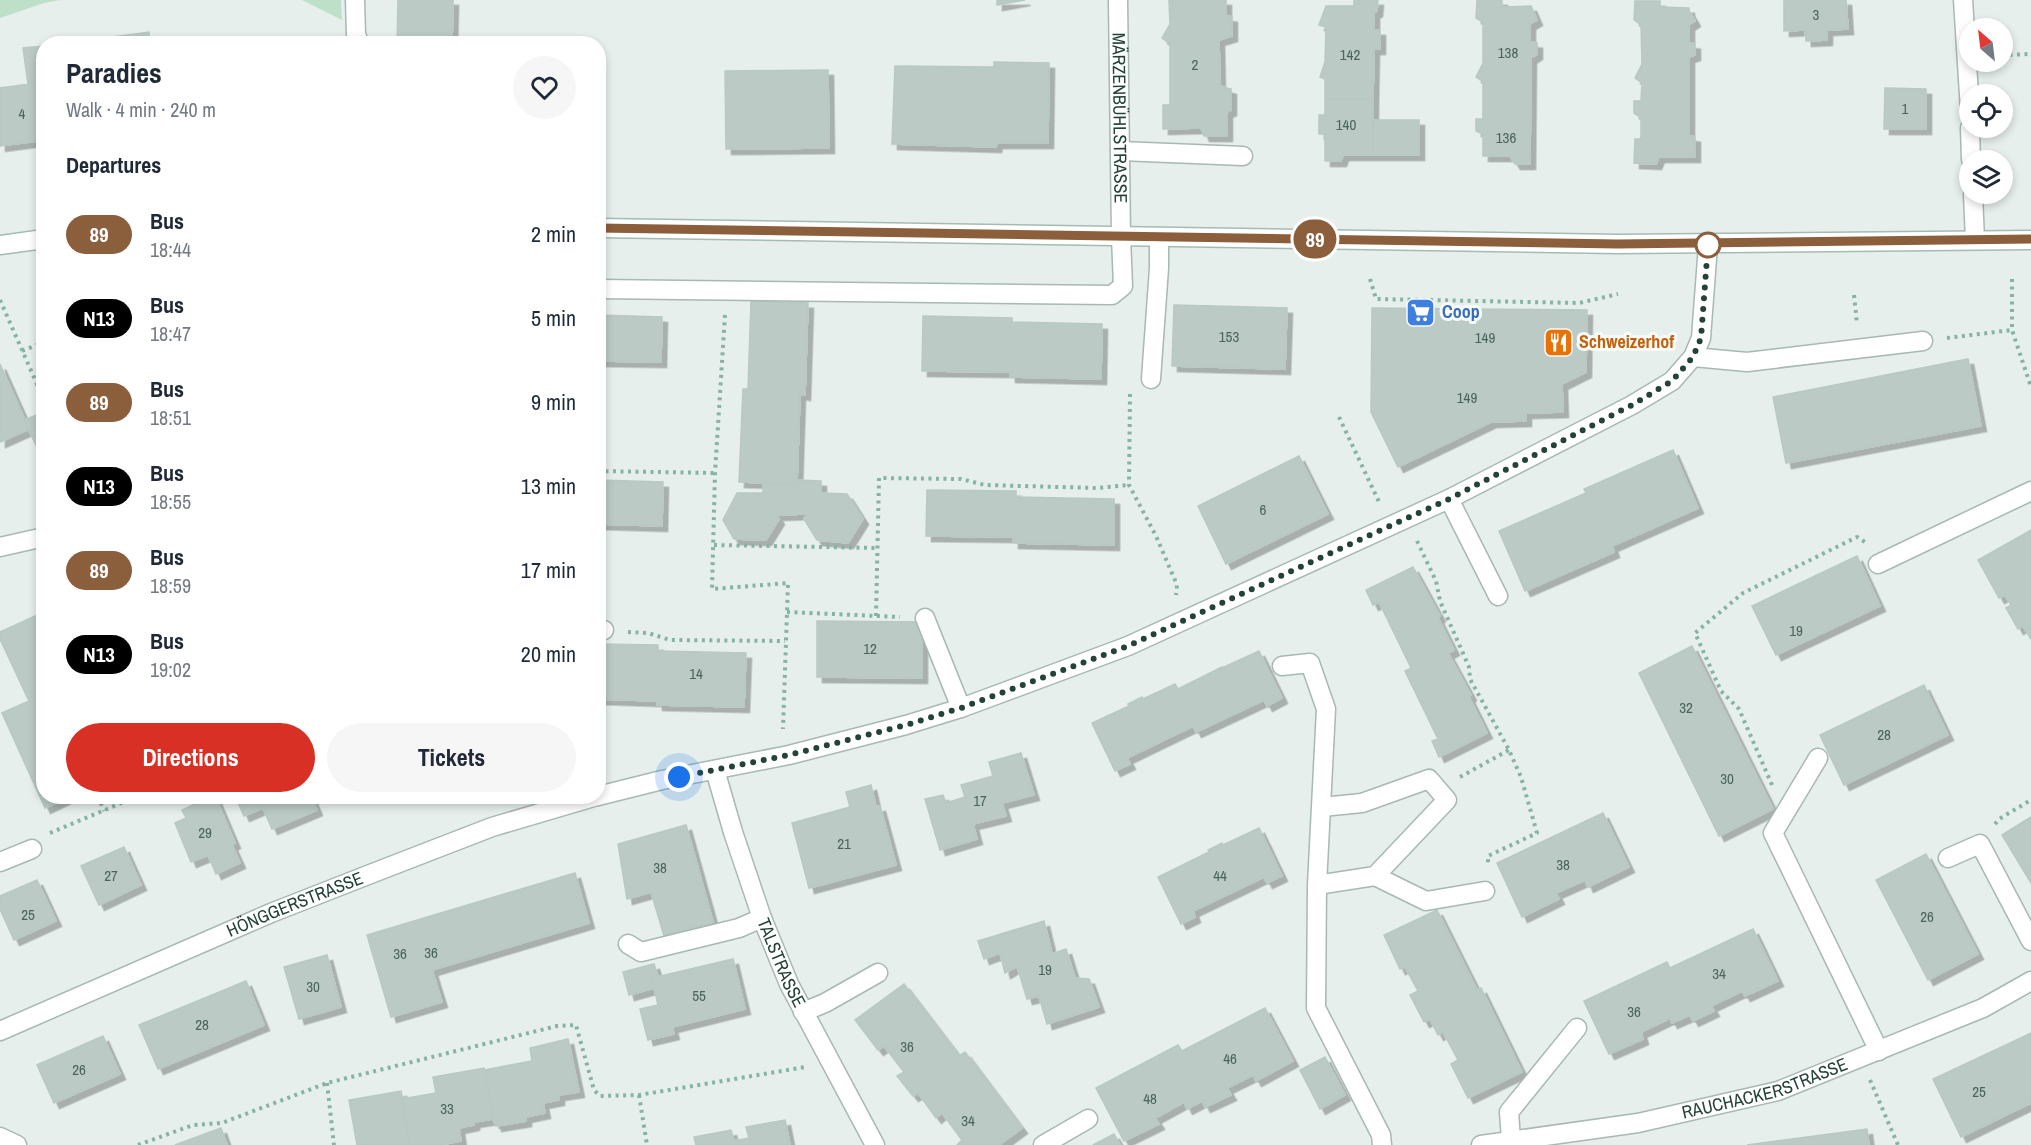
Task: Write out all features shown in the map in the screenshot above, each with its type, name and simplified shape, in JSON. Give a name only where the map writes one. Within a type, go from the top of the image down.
[{"type":"street","points":[[355,0],[356,36]]},
{"type":"street","name":"MÄRZENBÜHLSTRASSE","points":[[727,291],[1112,295],[1123,286],[1118,0]]},
{"type":"street","points":[[1963,0],[1968,84]]},
{"type":"street","points":[[1120,151],[1243,156]]},
{"type":"street","points":[[1973,204],[1975,240]]},
{"type":"street","points":[[606,228],[1708,245],[2031,240]]},
{"type":"street","points":[[1151,379],[1159,237]]},
{"type":"street","points":[[0,245],[36,240]]},
{"type":"street","name":"HÖNGGERSTRASSE","points":[[606,794],[662,780],[789,755],[906,725],[961,708],[1128,646],[1449,499],[1642,399],[1672,381],[1693,357],[1701,338],[1708,245]]},
{"type":"street","points":[[606,289],[727,291]]},
{"type":"street","points":[[1693,357],[1747,362],[1923,341]]},
{"type":"street","points":[[1885,561],[2031,491]]},
{"type":"street","points":[[1449,499],[1498,596]]},
{"type":"street","points":[[0,547],[36,539]]},
{"type":"street","points":[[925,618],[961,708]]},
{"type":"street","points":[[1282,666],[1310,663],[1326,709],[1317,885],[1316,1008],[1381,1135],[1382,1145]]},
{"type":"street","points":[[1818,758],[1773,833],[1879,1051]]},
{"type":"street","name":"TALSTRASSE","points":[[715,770],[762,918],[789,984],[874,1145]]},
{"type":"street","points":[[1322,807],[1362,803],[1430,779],[1447,800],[1375,876]]},
{"type":"street","name":"HÖNGGERSTRASSE","points":[[0,1031],[271,913],[492,827],[559,804]]},
{"type":"street","points":[[1948,858],[1980,844],[2031,941]]},
{"type":"street","points":[[0,862],[32,849]]},
{"type":"street","points":[[1317,885],[1375,876],[1426,901],[1485,891]]},
{"type":"street","points":[[628,944],[641,952],[739,928],[762,918]]},
{"type":"street","points":[[803,1012],[878,973]]},
{"type":"street","name":"RAUCHACKERSTRASSE","points":[[1481,1145],[1638,1123],[1778,1091],[1983,1008],[2031,981]]},
{"type":"street","points":[[1511,1140],[1509,1112],[1577,1028]]},
{"type":"street","points":[[1043,1145],[1088,1119]]},
{"type":"street","points":[[0,1137],[17,1145]]},
{"type":"path","points":[[2013,55],[2031,54]]},
{"type":"path","points":[[1370,279],[1376,299],[1579,303],[1618,294]]},
{"type":"path","points":[[2012,279],[2012,330],[2031,387]]},
{"type":"path","points":[[727,291],[715,474],[712,589],[788,583],[783,731],[789,755]]},
{"type":"path","points":[[0,300],[36,382]]},
{"type":"path","points":[[1923,341],[2012,330]]},
{"type":"path","points":[[22,351],[36,345]]},
{"type":"path","points":[[1130,389],[1129,484],[1177,585],[1176,599],[1185,620]]},
{"type":"path","points":[[1339,417],[1398,523],[1436,581],[1440,601],[1469,667],[1470,679],[1509,750],[1521,777],[1537,832],[1488,856],[1485,891]]},
{"type":"path","points":[[606,471],[715,474]]},
{"type":"path","points":[[876,616],[879,478],[962,479],[985,485],[1098,488],[1129,484]]},
{"type":"path","points":[[1784,814],[1739,709],[1721,691],[1695,633],[1743,593],[1857,537],[1885,561]]},
{"type":"path","points":[[714,545],[878,548]]},
{"type":"path","points":[[787,612],[925,618]]},
{"type":"path","points":[[606,630],[648,633],[670,640],[785,641]]},
{"type":"path","points":[[1438,790],[1509,750]]},
{"type":"path","points":[[1980,844],[1999,819],[2031,800]]},
{"type":"path","points":[[101,804],[104,811]]},
{"type":"path","points":[[32,849],[44,836],[120,804]]},
{"type":"path","points":[[138,1145],[194,1125],[222,1123],[327,1083],[557,1026],[576,1025],[594,1090],[600,1096],[639,1095],[804,1067],[827,1056]]},
{"type":"path","points":[[1868,1074],[1898,1145]]},
{"type":"path","points":[[327,1083],[334,1145]]},
{"type":"path","points":[[639,1095],[647,1145]]},
{"type":"green space","points":[[0,0],[60,0],[0,18]]},
{"type":"green space","points":[[302,0],[341,0],[342,20]]},
{"type":"building","points":[[398,0],[453,0],[452,36],[397,36]]},
{"type":"building","points":[[997,0],[1025,0],[997,5]]},
{"type":"building","points":[[1169,0],[1226,0],[1226,16],[1232,17],[1232,36],[1219,40],[1220,86],[1231,89],[1231,110],[1227,112],[1227,136],[1204,136],[1201,128],[1163,129],[1163,105],[1170,105],[1170,44],[1162,38],[1170,24]]},
{"type":"building","points":[[1354,0],[1378,0],[1377,11],[1374,13],[1374,30],[1380,30],[1380,49],[1374,49],[1373,99],[1325,99],[1325,79],[1320,77],[1325,62],[1326,27],[1319,25],[1326,6],[1354,6]]},
{"type":"building","points":[[1477,0],[1502,0],[1502,7],[1531,6],[1537,20],[1530,24],[1530,42],[1537,43],[1537,54],[1531,58],[1530,164],[1515,164],[1510,156],[1483,156],[1483,134],[1476,131],[1476,119],[1483,119],[1483,82],[1476,77],[1483,63],[1483,22],[1476,18]]},
{"type":"building","points":[[1784,0],[1846,0],[1848,29],[1827,30],[1827,40],[1806,41],[1805,30],[1784,31]]},
{"type":"building","points":[[1635,1],[1660,1],[1660,7],[1689,8],[1695,21],[1689,25],[1689,43],[1695,44],[1695,55],[1689,57],[1689,136],[1695,137],[1695,157],[1659,157],[1656,164],[1634,163],[1635,139],[1641,139],[1641,118],[1634,113],[1634,101],[1641,101],[1642,83],[1635,78],[1642,64],[1641,25],[1634,20]]},
{"type":"building","points":[[149,32],[149,36],[119,36]]},
{"type":"building","points":[[36,47],[36,83],[28,84],[23,48]]},
{"type":"building","points":[[994,62],[1049,63],[1048,143],[997,143],[996,147],[892,144],[895,66],[994,67]]},
{"type":"building","points":[[828,70],[829,148],[726,149],[725,71]]},
{"type":"building","points":[[36,83],[36,141],[0,146],[0,88]]},
{"type":"building","points":[[1885,88],[1926,89],[1926,129],[1884,129]]},
{"type":"building","points":[[1325,99],[1373,99],[1373,155],[1343,155],[1341,161],[1325,161],[1325,134],[1319,134],[1319,115],[1325,115]]},
{"type":"building","points":[[1373,120],[1419,120],[1419,155],[1373,155]]},
{"type":"building","points":[[751,301],[808,303],[805,395],[800,394],[797,484],[739,482],[743,389],[748,389]]},
{"type":"building","points":[[1174,305],[1287,308],[1285,369],[1172,366]]},
{"type":"building","points":[[1372,308],[1587,310],[1586,372],[1562,384],[1563,412],[1526,413],[1526,421],[1491,422],[1398,467],[1371,412]]},
{"type":"building","points":[[606,315],[662,317],[661,362],[606,361]]},
{"type":"building","points":[[923,316],[1012,318],[1012,322],[1102,324],[1101,379],[1010,377],[1010,372],[922,371]]},
{"type":"building","points":[[1968,359],[1981,426],[1786,463],[1773,397]]},
{"type":"building","points":[[0,364],[29,429],[0,442]]},
{"type":"building","points":[[36,415],[36,445],[24,420]]},
{"type":"building","points":[[1673,450],[1698,508],[1612,546],[1614,552],[1525,591],[1499,531],[1586,493],[1584,489]]},
{"type":"building","points":[[1299,456],[1328,514],[1226,564],[1198,506]]},
{"type":"building","points":[[606,480],[663,482],[662,526],[606,524]]},
{"type":"building","points":[[797,480],[821,481],[821,493],[847,494],[863,519],[848,543],[817,540],[804,519],[807,514],[776,515],[779,519],[766,540],[734,539],[723,520],[737,493],[763,493],[763,483],[797,484]]},
{"type":"building","points":[[927,490],[1016,491],[1016,497],[1114,499],[1114,545],[1013,543],[1013,537],[926,536]]},
{"type":"building","points":[[2031,530],[2031,639],[2023,626],[2018,629],[2006,608],[2011,605],[2005,595],[1999,598],[1978,560]]},
{"type":"building","points":[[1857,556],[1880,606],[1776,655],[1752,606]]},
{"type":"building","points":[[1413,567],[1440,616],[1438,618],[1454,650],[1448,653],[1471,695],[1469,697],[1487,733],[1439,757],[1432,741],[1438,739],[1405,671],[1411,668],[1379,602],[1373,605],[1366,590]]},
{"type":"building","points":[[36,616],[36,788],[2,713],[29,701],[0,639],[0,632]]},
{"type":"building","points":[[817,621],[922,622],[922,678],[817,677]]},
{"type":"building","points":[[606,644],[658,645],[658,651],[746,653],[744,707],[657,705],[657,701],[606,699]]},
{"type":"building","points":[[1692,646],[1773,809],[1719,836],[1639,673]]},
{"type":"building","points":[[1259,651],[1282,698],[1267,706],[1264,700],[1196,732],[1193,726],[1127,758],[1130,764],[1115,771],[1092,723],[1129,706],[1128,704],[1142,697],[1143,699],[1175,684],[1178,689]]},
{"type":"building","points":[[1924,685],[1948,735],[1844,785],[1820,735]]},
{"type":"building","points":[[1021,753],[1034,795],[1002,803],[1006,816],[973,824],[977,839],[940,850],[925,799],[943,795],[946,803],[965,797],[961,785],[993,776],[989,762]]},
{"type":"building","points":[[871,785],[876,807],[880,806],[896,865],[809,888],[792,823],[850,807],[846,792]]},
{"type":"building","points":[[195,804],[218,804],[235,843],[232,845],[240,863],[216,874],[208,855],[191,862],[175,823],[186,818],[182,810]]},
{"type":"building","points":[[239,804],[314,804],[317,810],[272,829],[263,808],[244,816]]},
{"type":"building","points":[[1603,813],[1629,867],[1588,887],[1585,880],[1556,893],[1559,899],[1522,917],[1497,863]]},
{"type":"building","points":[[2031,817],[2031,883],[2002,835]]},
{"type":"building","points":[[686,825],[713,922],[664,936],[651,892],[627,899],[618,844]]},
{"type":"building","points":[[1259,828],[1282,876],[1267,883],[1264,877],[1193,911],[1195,917],[1181,924],[1158,877],[1209,852],[1208,850],[1222,843],[1223,845]]},
{"type":"building","points":[[124,847],[141,885],[99,905],[81,866]]},
{"type":"building","points":[[1926,854],[1978,954],[1928,980],[1876,880]]},
{"type":"building","points":[[575,873],[589,923],[432,970],[442,1002],[391,1017],[367,935]]},
{"type":"building","points":[[37,880],[56,921],[14,940],[0,909],[0,896]]},
{"type":"building","points":[[1437,910],[1477,990],[1481,988],[1522,1072],[1468,1098],[1451,1064],[1458,1060],[1443,1032],[1438,1035],[1430,1019],[1424,1022],[1410,995],[1418,991],[1405,967],[1400,969],[1384,935]]},
{"type":"building","points":[[1044,921],[1052,954],[1066,949],[1075,978],[1089,979],[1099,1007],[1047,1024],[1039,996],[1027,999],[1017,966],[1005,973],[1000,953],[984,959],[978,941]]},
{"type":"building","points":[[1753,929],[1778,981],[1745,996],[1742,991],[1711,1006],[1714,1011],[1693,1021],[1690,1015],[1672,1023],[1670,1018],[1641,1032],[1643,1039],[1609,1054],[1584,1001],[1667,962],[1670,968]]},
{"type":"building","points":[[327,955],[341,1007],[299,1019],[284,967]]},
{"type":"building","points":[[733,959],[745,1009],[672,1027],[674,1034],[648,1040],[640,1009],[658,1005],[652,978]]},
{"type":"building","points":[[654,964],[658,977],[652,978],[654,988],[629,995],[623,972]]},
{"type":"building","points":[[246,981],[264,1025],[158,1069],[139,1025]]},
{"type":"building","points":[[904,984],[959,1056],[965,1052],[1022,1128],[999,1145],[957,1145],[962,1140],[942,1113],[936,1118],[918,1093],[913,1096],[897,1076],[904,1072],[884,1046],[878,1050],[855,1020]]},
{"type":"building","points":[[1265,1008],[1293,1061],[1256,1081],[1253,1075],[1227,1088],[1231,1095],[1205,1107],[1202,1101],[1187,1109],[1184,1102],[1155,1118],[1159,1124],[1124,1141],[1096,1088],[1178,1045],[1182,1051]]},
{"type":"building","points":[[2031,1033],[2031,1103],[1961,1137],[1933,1079]]},
{"type":"building","points":[[103,1036],[120,1074],[54,1103],[37,1065]]},
{"type":"building","points":[[568,1039],[579,1092],[559,1095],[559,1100],[543,1103],[545,1113],[526,1117],[526,1121],[496,1126],[484,1070],[532,1061],[530,1048]]},
{"type":"building","points":[[1325,1057],[1345,1095],[1320,1109],[1300,1070]]},
{"type":"building","points":[[484,1068],[493,1119],[474,1122],[474,1125],[459,1128],[461,1141],[440,1145],[410,1145],[401,1099],[436,1093],[433,1077]]},
{"type":"building","points":[[401,1091],[410,1144],[357,1145],[349,1100]]},
{"type":"building","points":[[785,1120],[790,1145],[696,1145],[694,1137],[731,1130],[734,1141],[749,1138],[746,1127]]},
{"type":"building","points":[[221,1128],[227,1145],[175,1145]]},
{"type":"building","points":[[1867,1129],[1869,1145],[1747,1145]]},
{"type":"building","points":[[1114,1134],[1120,1145],[1093,1145]]},
{"type":"bus line","name":"89","points":[[606,228],[1708,245],[2031,239]]},
{"type":"place","name":"Coop","points":[[1421,312]]},
{"type":"place","name":"Schweizerhof","points":[[1558,342]]},
{"type":"route","points":[[679,777],[789,755],[906,725],[961,708],[1128,646],[1449,499],[1632,405],[1672,381],[1693,357],[1701,338],[1708,245]]}]
